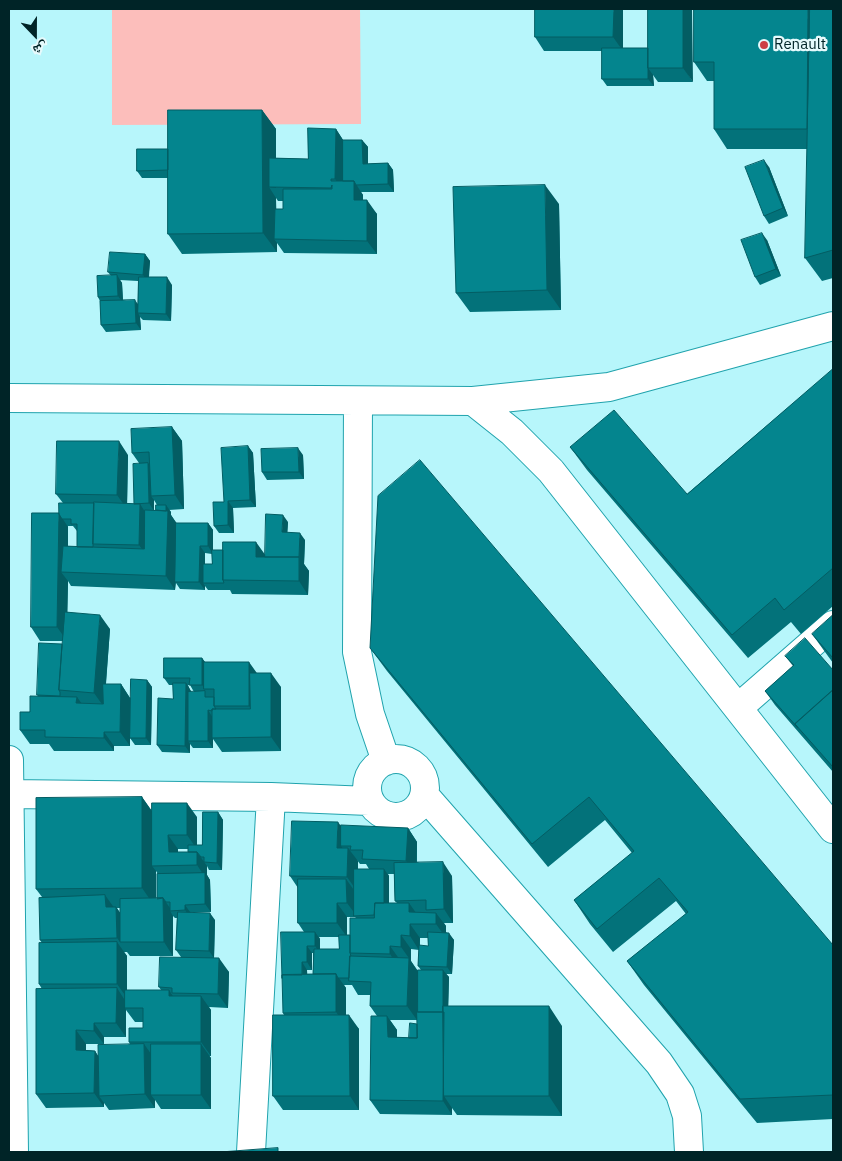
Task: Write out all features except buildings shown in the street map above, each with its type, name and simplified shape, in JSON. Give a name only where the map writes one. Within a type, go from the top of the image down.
[{"type":"street","points":[[9,398],[473,401],[609,387],[833,326]]},
{"type":"street","points":[[358,401],[357,652],[370,714],[386,761]]},
{"type":"street","points":[[473,401],[512,432],[551,471],[833,828]]},
{"type":"street","points":[[738,708],[833,625]]},
{"type":"street","points":[[399,759],[411,763],[421,771],[426,784],[424,796],[417,809],[405,816],[392,818],[378,812],[369,801],[366,789],[368,777],[376,767],[386,761],[399,759]]},
{"type":"street","points":[[9,760],[14,1152]]},
{"type":"street","points":[[9,794],[271,797],[369,801]]},
{"type":"street","points":[[424,796],[659,1063],[680,1094],[687,1116],[689,1152]]},
{"type":"street","points":[[251,1152],[271,797]]},
{"type":"shaded area","points":[[112,9],[360,9],[361,124],[112,125]]},
{"type":"place","name":"Renault","points":[[764,45]]}]
